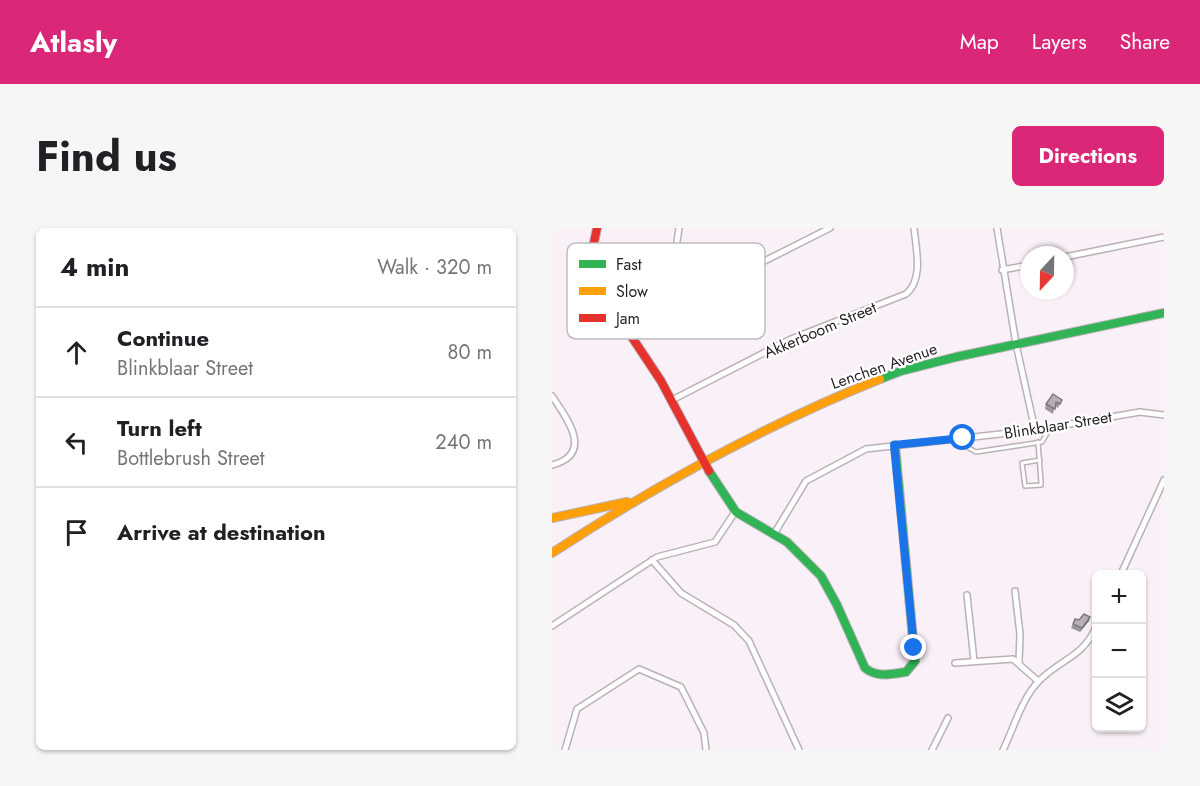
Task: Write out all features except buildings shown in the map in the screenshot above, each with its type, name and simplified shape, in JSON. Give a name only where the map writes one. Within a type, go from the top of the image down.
[{"type":"street","points":[[594,243],[597,228]]},
{"type":"street","points":[[677,243],[679,228]]},
{"type":"street","points":[[765,261],[830,228]]},
{"type":"street","name":"Akkerboom Street","points":[[672,400],[790,339],[906,294],[913,287],[917,275],[914,228]]},
{"type":"street","points":[[997,228],[1002,270],[1035,430]]},
{"type":"street","points":[[1074,255],[1164,237]]},
{"type":"street","points":[[1002,270],[1020,266]]},
{"type":"street","name":"Lenchen Avenue","points":[[633,500],[828,400],[902,371],[1164,313]]},
{"type":"street","points":[[635,339],[672,400],[703,463],[735,512],[774,534],[803,555],[830,587],[863,664],[871,673],[904,672],[911,668],[915,661],[894,445]]},
{"type":"street","points":[[552,396],[572,424],[575,436],[570,453],[560,462],[552,465]]},
{"type":"street","name":"Blinkblaar Street","points":[[774,534],[800,487],[810,478],[866,449],[1050,428],[1140,412],[1164,415]]},
{"type":"street","points":[[1123,570],[1164,480]]},
{"type":"street","points":[[552,518],[633,500]]},
{"type":"street","points":[[552,553],[633,500]]},
{"type":"street","points":[[552,626],[652,560],[669,552],[715,542],[735,512]]},
{"type":"street","points":[[652,560],[681,593],[734,625],[749,641],[800,750]]},
{"type":"street","points":[[1015,591],[1020,634],[1019,662]]},
{"type":"street","points":[[967,595],[974,661]]},
{"type":"street","points":[[1003,750],[1038,681],[1087,646],[1092,635]]},
{"type":"street","points":[[955,663],[1010,659],[1019,662],[1038,681]]},
{"type":"street","points":[[565,750],[577,709],[639,669],[681,687],[704,733],[706,750]]},
{"type":"street","points":[[932,750],[948,718]]},
{"type":"lane","points":[[963,438],[967,447],[976,452],[1042,442],[1050,428]]},
{"type":"lane","points":[[1038,442],[1040,460],[1041,484],[1025,486],[1022,463],[1040,460]]},
{"type":"traffic: fast","points":[[880,379],[901,371],[956,357],[1164,313]]},
{"type":"traffic: fast","points":[[709,471],[736,512],[787,542],[821,576],[837,605],[865,668],[874,673],[895,674],[906,672],[915,661],[895,445]]},
{"type":"traffic: slow","points":[[552,553],[631,504],[712,458],[795,416],[880,379]]},
{"type":"traffic: slow","points":[[552,518],[627,502]]},
{"type":"traffic: jam","points":[[594,243],[597,228]]},
{"type":"traffic: jam","points":[[633,339],[661,381],[709,471]]},
{"type":"route","points":[[914,648],[894,445],[963,438]]}]
